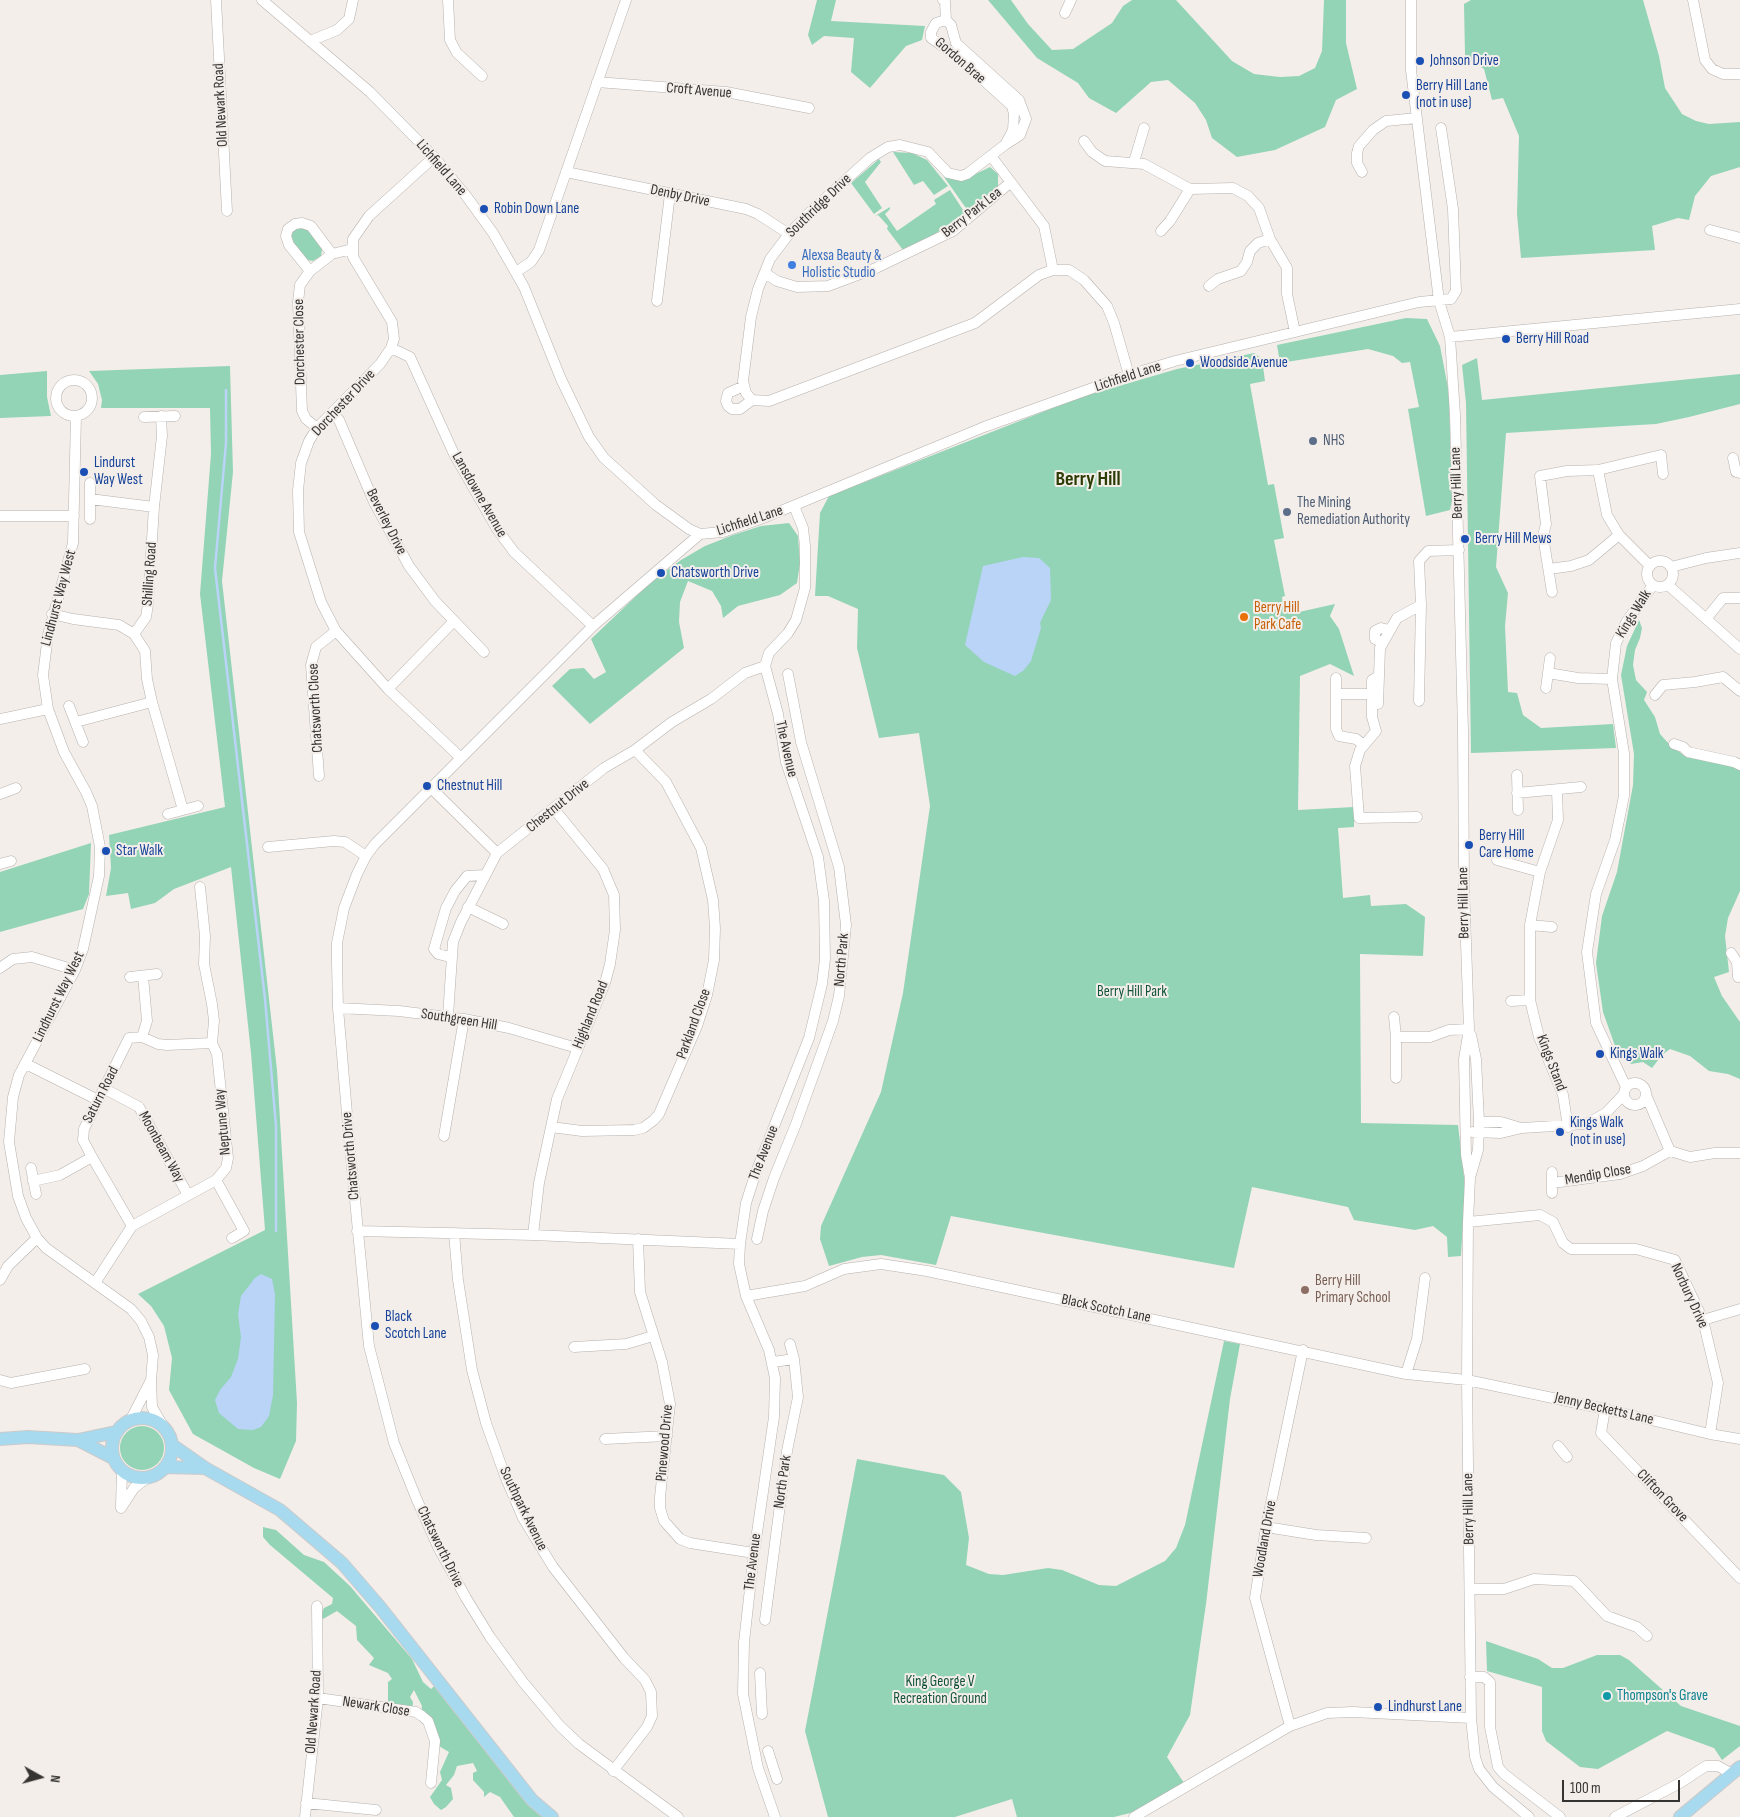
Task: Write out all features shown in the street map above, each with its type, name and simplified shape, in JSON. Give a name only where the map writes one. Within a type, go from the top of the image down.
[{"type":"main road","points":[[142,1417],[154,1420],[163,1426],[169,1435],[172,1445],[170,1457],[165,1467],[157,1474],[147,1478],[137,1478],[122,1471],[113,1458],[111,1445],[116,1432],[131,1419],[142,1417]]},
{"type":"main road","points":[[0,1439],[28,1437],[78,1440],[116,1432]]},
{"type":"main road","points":[[78,1440],[113,1458]]},
{"type":"main road","points":[[172,1445],[206,1468],[280,1510],[342,1563],[380,1607],[532,1800],[552,1817]]},
{"type":"main road","points":[[165,1467],[206,1468]]},
{"type":"main road","points":[[1680,1817],[1736,1771]]},
{"type":"street","name":"Old Newark Road","points":[[216,0],[227,211]]},
{"type":"street","name":"Lichfield Lane","points":[[262,0],[370,92],[434,157],[478,211],[516,272],[524,287],[561,380],[589,437],[604,458],[635,487],[688,529],[700,534],[723,532],[794,506],[984,427],[1129,375],[1175,361],[1419,302],[1439,301]]},
{"type":"street","points":[[310,41],[338,30],[348,18],[353,0]]},
{"type":"street","points":[[448,0],[450,40],[456,53],[482,76]]},
{"type":"street","points":[[516,272],[536,257],[626,0]]},
{"type":"street","points":[[942,0],[945,2],[946,20]]},
{"type":"street","points":[[1065,13],[1071,0]]},
{"type":"street","name":"Berry Hill Lane","points":[[1411,0],[1410,53],[1417,118],[1439,301],[1450,337],[1459,550],[1464,886],[1469,1029],[1476,1059],[1479,1122],[1472,1131]]},
{"type":"street","points":[[1693,0],[1705,60],[1712,69],[1723,74],[1740,74]]},
{"type":"street","name":"Gordon Brae","points":[[991,156],[1020,136],[1026,119],[1023,108],[1019,100],[956,43],[951,25],[946,20],[936,23],[931,32],[931,38],[958,57],[1012,106],[1014,114],[1013,130],[1006,144]]},
{"type":"street","name":"Croft Avenue","points":[[597,82],[726,92],[754,96],[759,100],[803,103]]},
{"type":"street","points":[[1362,172],[1357,163],[1359,146],[1373,130],[1386,122],[1417,118]]},
{"type":"street","points":[[1134,162],[1144,128]]},
{"type":"street","points":[[1439,301],[1452,298],[1456,287],[1453,209],[1440,128]]},
{"type":"street","points":[[1084,141],[1100,159],[1134,162],[1150,167],[1190,189],[1233,188],[1248,196],[1259,208],[1270,239],[1287,268],[1287,294],[1295,332]]},
{"type":"street","name":"Southridge Drive","points":[[991,156],[967,174],[955,176],[948,173],[928,152],[900,145],[888,147],[870,158],[789,234],[770,259],[751,317],[747,393],[769,401],[975,323],[1038,275],[1053,270]]},
{"type":"street","points":[[991,156],[1044,226],[1053,270],[1069,270],[1084,280],[1107,306],[1114,323],[1129,375]]},
{"type":"street","points":[[391,348],[394,339],[392,322],[353,257],[353,238],[360,227],[434,157]]},
{"type":"street","name":"Denby Drive","points":[[566,172],[746,209],[758,214],[789,234]]},
{"type":"street","name":"Berry Park Lea","points":[[765,273],[777,281],[797,287],[828,286],[876,268],[953,231],[1012,182]]},
{"type":"street","points":[[1160,231],[1170,222],[1190,189]]},
{"type":"street","points":[[657,301],[670,194]]},
{"type":"street","points":[[310,271],[288,246],[286,236],[288,229],[295,224],[302,223],[311,226],[332,254]]},
{"type":"street","points":[[1712,234],[1740,238]]},
{"type":"street","points":[[1209,286],[1218,278],[1241,271],[1247,262],[1250,251],[1258,243],[1270,239]]},
{"type":"street","name":"Dorchester Close","points":[[317,428],[306,419],[302,411],[298,302],[300,285],[310,271],[332,254],[352,249]]},
{"type":"street","points":[[1450,337],[1740,309]]},
{"type":"street","name":"Dorchester Drive","points":[[391,348],[380,364],[317,428],[309,441],[301,463],[298,490],[299,532],[321,602],[336,631],[388,688],[460,757]]},
{"type":"street","name":"Lansdowne Avenue","points":[[391,348],[410,357],[454,454],[497,529],[514,552],[593,626]]},
{"type":"street","name":"Beverley Drive","points":[[332,413],[339,420],[374,502],[409,566],[454,622],[484,652]]},
{"type":"street","name":"Lindhurst Way West","points":[[76,416],[74,516],[71,557],[52,614],[44,654],[43,675],[48,709],[64,752],[86,792],[95,818],[100,847],[97,890],[83,949],[75,970],[19,1074],[4,1131],[18,1196],[26,1218],[37,1238],[46,1248],[131,1308],[150,1337],[153,1355],[152,1407],[163,1426]]},
{"type":"street","name":"Shilling Road","points":[[134,634],[146,617],[148,604],[154,507],[162,436],[161,416]]},
{"type":"street","points":[[144,417],[175,416]]},
{"type":"street","points":[[1552,592],[1543,536],[1546,524],[1540,476],[1566,471],[1598,470],[1661,454],[1664,474]]},
{"type":"street","points":[[1733,458],[1734,473]]},
{"type":"street","points":[[1598,470],[1608,515],[1619,535],[1650,566]]},
{"type":"street","points":[[90,483],[90,519]]},
{"type":"street","points":[[90,499],[154,507]]},
{"type":"street","points":[[764,666],[769,653],[788,633],[796,620],[806,588],[805,546],[802,528],[794,506]]},
{"type":"street","points":[[0,516],[74,516]]},
{"type":"street","name":"Chatsworth Drive","points":[[678,1817],[613,1771],[560,1726],[523,1682],[490,1637],[438,1547],[394,1443],[369,1346],[338,1008],[337,942],[347,899],[366,856],[430,787],[593,626],[700,534]]},
{"type":"street","points":[[1549,569],[1571,566],[1589,560],[1619,535]]},
{"type":"street","points":[[1419,701],[1421,605],[1419,561],[1428,551],[1459,550]]},
{"type":"street","points":[[1671,568],[1706,558],[1740,553]]},
{"type":"street","points":[[1660,561],[1671,568],[1673,577],[1668,585],[1659,587],[1653,585],[1647,575],[1650,566],[1660,561]]},
{"type":"street","name":"Kings Walk","points":[[1628,1088],[1596,1023],[1586,952],[1596,894],[1615,840],[1624,796],[1624,753],[1612,679],[1616,643],[1627,621],[1653,585]]},
{"type":"street","points":[[1668,585],[1740,649]]},
{"type":"street","points":[[1706,619],[1723,598],[1739,598]]},
{"type":"street","points":[[1378,704],[1382,643],[1397,618],[1421,605]]},
{"type":"street","points":[[52,614],[72,620],[120,625],[134,634],[145,651],[147,679],[152,702],[183,810]]},
{"type":"street","points":[[388,688],[454,622]]},
{"type":"street","name":"Chatsworth Close","points":[[320,776],[323,765],[311,664],[316,647],[336,631]]},
{"type":"street","points":[[1546,688],[1550,658]]},
{"type":"street","name":"The Avenue","points":[[764,666],[778,714],[782,748],[812,834],[822,879],[825,959],[822,984],[814,1019],[796,1072],[756,1172],[746,1203],[740,1244],[739,1264],[746,1296],[772,1362],[776,1397],[748,1600],[744,1642],[743,1694],[758,1768],[775,1817]]},
{"type":"street","name":"Chestnut Drive","points":[[448,1016],[450,957],[453,942],[468,907],[497,853],[604,768],[635,750],[672,722],[711,699],[745,673],[764,666]]},
{"type":"street","points":[[1548,673],[1578,678],[1612,679]]},
{"type":"street","name":"North Park","points":[[757,1240],[763,1211],[774,1178],[820,1060],[832,1021],[839,996],[846,925],[844,893],[832,839],[800,742],[788,674]]},
{"type":"street","points":[[1379,676],[1372,680],[1372,717],[1376,731],[1360,750],[1355,766],[1359,818],[1417,817]]},
{"type":"street","points":[[1655,695],[1662,681],[1696,682],[1723,676],[1740,691]]},
{"type":"street","points":[[1336,678],[1336,729],[1339,736],[1356,739],[1364,745]]},
{"type":"street","points":[[1336,694],[1372,694]]},
{"type":"street","points":[[76,722],[152,702]]},
{"type":"street","points":[[68,706],[83,742]]},
{"type":"street","points":[[0,719],[48,709]]},
{"type":"street","points":[[782,748],[800,742]]},
{"type":"street","points":[[1682,744],[1688,752],[1738,761]]},
{"type":"street","name":"Parkland Close","points":[[551,1127],[582,1131],[618,1131],[643,1128],[654,1120],[659,1114],[693,1034],[707,995],[714,960],[715,928],[713,900],[700,848],[666,782],[635,750]]},
{"type":"street","points":[[1517,775],[1518,810]]},
{"type":"street","points":[[430,787],[497,853]]},
{"type":"street","points":[[1517,793],[1582,787]]},
{"type":"street","points":[[1,790],[16,788]]},
{"type":"street","name":"Kings Stand","points":[[1557,790],[1558,820],[1540,872],[1530,925],[1530,1000],[1539,1037],[1563,1095],[1568,1127]]},
{"type":"street","points":[[168,814],[198,806]]},
{"type":"street","name":"Highland Road","points":[[532,1235],[539,1183],[557,1099],[610,964],[616,912],[614,895],[603,869],[554,809]]},
{"type":"street","points":[[268,847],[334,841],[345,842],[366,856]]},
{"type":"street","points":[[0,864],[10,860]]},
{"type":"street","points":[[1497,860],[1540,872]]},
{"type":"street","points":[[450,957],[438,954],[434,949],[439,925],[446,908],[455,890],[467,876],[485,875]]},
{"type":"street","name":"Neptune Way","points":[[200,886],[205,936],[205,976],[214,1021],[212,1042],[216,1054],[228,1158],[226,1168],[216,1180]]},
{"type":"street","points":[[190,899],[201,898]]},
{"type":"street","points":[[468,907],[503,924]]},
{"type":"street","points":[[1530,925],[1552,927]]},
{"type":"street","points":[[0,968],[13,959],[32,957],[75,970]]},
{"type":"street","points":[[1736,959],[1738,977]]},
{"type":"street","points":[[130,977],[157,974]]},
{"type":"street","points":[[143,976],[147,1021],[142,1037],[158,1044],[167,1045],[212,1042]]},
{"type":"street","points":[[1511,1001],[1530,1000]]},
{"type":"street","name":"Southgreen Hill","points":[[338,1008],[448,1016],[509,1028],[577,1048]]},
{"type":"street","points":[[1394,1017],[1396,1078]]},
{"type":"street","points":[[444,1136],[464,1019]]},
{"type":"street","points":[[814,1019],[832,1021]]},
{"type":"street","points":[[1396,1037],[1430,1036],[1449,1030],[1469,1029]]},
{"type":"street","name":"Berry Hill Lane","points":[[1469,1029],[1464,1059],[1472,1131],[1468,1222],[1467,1380],[1471,1718],[1475,1757],[1479,1769],[1493,1787],[1529,1817]]},
{"type":"street","name":"Saturn Road","points":[[132,1226],[92,1157],[83,1135],[129,1038],[142,1037]]},
{"type":"street","points":[[26,1064],[98,1100]]},
{"type":"street","points":[[1606,1113],[1628,1088],[1641,1084],[1645,1088],[1656,1122],[1670,1151],[1690,1157],[1715,1153],[1740,1153]]},
{"type":"street","name":"Moonbeam Way","points":[[105,1088],[139,1107],[188,1195]]},
{"type":"street","points":[[1628,1088],[1627,1101],[1635,1104],[1656,1122]]},
{"type":"street","points":[[1472,1131],[1501,1133],[1522,1128],[1568,1127],[1586,1124],[1606,1113],[1635,1104],[1646,1095]]},
{"type":"street","points":[[1479,1122],[1501,1122],[1522,1128]]},
{"type":"street","name":"Mendip Close","points":[[1552,1183],[1620,1174],[1644,1166],[1670,1151]]},
{"type":"street","points":[[33,1181],[60,1175],[92,1157]]},
{"type":"street","points":[[31,1168],[36,1194]]},
{"type":"street","points":[[756,1172],[774,1178]]},
{"type":"street","points":[[95,1283],[132,1226],[216,1180],[244,1231],[232,1238]]},
{"type":"street","name":"Norbury Drive","points":[[1468,1222],[1540,1214],[1553,1222],[1563,1242],[1571,1249],[1636,1248],[1675,1260],[1703,1320],[1718,1383],[1710,1434]]},
{"type":"street","points":[[357,1231],[532,1235],[740,1244]]},
{"type":"street","name":"Southpark Avenue","points":[[454,1233],[458,1280],[472,1370],[500,1463],[522,1515],[558,1574],[624,1658],[645,1680],[651,1692],[652,1716],[647,1727],[613,1771]]},
{"type":"street","points":[[0,1280],[4,1263],[37,1238]]},
{"type":"street","name":"Pinewood Drive","points":[[638,1239],[640,1292],[668,1385],[670,1404],[660,1508],[664,1521],[680,1539],[690,1543],[754,1553]]},
{"type":"street","name":"Black Scotch Lane","points":[[746,1296],[805,1286],[844,1269],[881,1264],[927,1271],[1303,1350],[1406,1374],[1467,1380]]},
{"type":"street","points":[[1406,1374],[1417,1339],[1426,1278]]},
{"type":"street","points":[[1703,1320],[1740,1309]]},
{"type":"street","points":[[574,1347],[626,1344],[653,1336]]},
{"type":"street","name":"North Park","points":[[765,1620],[787,1451],[798,1397],[794,1359],[790,1344]]},
{"type":"street","name":"Woodland Drive","points":[[1290,1726],[1255,1598],[1266,1526],[1303,1350]]},
{"type":"street","points":[[772,1362],[794,1359]]},
{"type":"street","points":[[0,1380],[11,1384],[85,1369]]},
{"type":"street","name":"Jenny Becketts Lane","points":[[1467,1380],[1740,1439]]},
{"type":"street","name":"Lindhurst Way West","points":[[131,1419],[151,1381]]},
{"type":"street","name":"Clifton Grove","points":[[1605,1409],[1602,1433],[1740,1578]]},
{"type":"street","points":[[605,1439],[667,1436]]},
{"type":"street","points":[[1558,1446],[1567,1457]]},
{"type":"street","points":[[122,1471],[121,1508],[134,1488],[147,1478]]},
{"type":"street","points":[[1266,1526],[1326,1536],[1366,1538]]},
{"type":"street","points":[[1470,1589],[1504,1589],[1534,1579],[1574,1581],[1607,1616],[1637,1627],[1647,1636]]},
{"type":"street","points":[[748,1600],[767,1602]]},
{"type":"street","name":"Old Newark Road","points":[[305,1817],[318,1698],[317,1606]]},
{"type":"street","points":[[760,1673],[762,1714]]},
{"type":"street","points":[[1470,1677],[1484,1677],[1490,1682],[1490,1727],[1498,1767],[1504,1774],[1560,1817]]},
{"type":"street","points":[[743,1694],[760,1693]]},
{"type":"street","name":"Newark Close","points":[[318,1698],[416,1712],[422,1716],[428,1721],[435,1741],[431,1783]]},
{"type":"street","points":[[1134,1817],[1290,1726],[1327,1712],[1471,1718]]},
{"type":"street","points":[[768,1751],[777,1778]]},
{"type":"street","points":[[758,1768],[772,1764]]},
{"type":"street","points":[[1615,1817],[1674,1786],[1706,1766],[1718,1766],[1736,1771]]},
{"type":"street","points":[[306,1804],[376,1810]]},
{"type":"street","points":[[1542,1817],[1549,1809]]},
{"type":"green space","points":[[817,0],[836,0],[831,21],[925,26],[922,40],[906,46],[870,88],[851,72],[854,38],[824,36],[812,45],[808,35]]},
{"type":"green space","points":[[988,0],[1011,0],[1028,24],[1052,50],[1073,49],[1112,23],[1123,6],[1132,0],[1176,0],[1232,61],[1254,74],[1280,77],[1299,76],[1315,68],[1322,51],[1324,0],[1346,0],[1346,43],[1357,89],[1336,100],[1325,127],[1275,150],[1237,157],[1212,138],[1206,120],[1195,103],[1168,80],[1151,82],[1116,113],[1089,98],[1078,83],[1037,58]]},
{"type":"green space","points":[[1471,0],[1643,0],[1659,56],[1665,88],[1682,114],[1696,121],[1709,124],[1740,122],[1740,167],[1711,176],[1695,196],[1689,220],[1678,218],[1652,226],[1655,250],[1521,258],[1517,214],[1519,136],[1503,98],[1492,100],[1484,69],[1465,56],[1464,4]]},
{"type":"green space","points":[[893,152],[912,153],[927,160],[948,186],[934,195],[923,181],[914,185]]},
{"type":"green space","points":[[879,159],[881,162],[865,182],[882,208],[874,214],[851,183]]},
{"type":"green space","points":[[990,167],[998,174],[998,186],[968,211],[944,177],[961,181]]},
{"type":"green space","points":[[950,190],[965,213],[928,239],[903,250],[887,229],[888,226],[878,215],[875,216],[890,207],[885,214],[897,231],[936,204],[934,200]]},
{"type":"green space","points":[[304,227],[322,249],[321,256],[313,261],[307,260],[291,240],[293,230]]},
{"type":"green space","points":[[1406,318],[1427,319],[1440,346],[1449,393],[1452,500],[1450,510],[1426,516],[1408,409],[1419,407],[1410,362],[1402,363],[1393,356],[1368,349],[1280,363],[1277,345]]},
{"type":"green space","name":"Berry Hill Park","points":[[1254,353],[1262,359],[1265,381],[1250,384],[1268,485],[1274,484],[1284,538],[1274,540],[1285,596],[1282,597],[1283,606],[1299,612],[1335,604],[1330,616],[1339,629],[1354,676],[1330,664],[1300,676],[1298,810],[1354,807],[1354,827],[1338,828],[1343,898],[1370,895],[1371,906],[1406,904],[1425,917],[1423,956],[1360,954],[1361,1123],[1458,1125],[1465,1185],[1461,1256],[1448,1257],[1447,1237],[1433,1226],[1415,1230],[1354,1220],[1348,1207],[1252,1187],[1234,1268],[951,1216],[936,1265],[881,1255],[862,1257],[829,1266],[820,1239],[821,1226],[881,1092],[903,993],[930,806],[919,733],[879,738],[857,648],[858,609],[828,596],[815,596],[820,513],[829,496],[1078,398],[1177,369]]},
{"type":"green space","points":[[1477,358],[1482,400],[1740,374],[1740,404],[1689,417],[1656,424],[1506,433],[1496,567],[1508,593],[1505,626],[1508,692],[1517,693],[1523,715],[1541,728],[1613,724],[1616,748],[1471,753],[1466,403],[1462,365]]},
{"type":"green space","points":[[230,366],[233,472],[222,581],[277,1070],[297,1403],[296,1441],[280,1479],[254,1468],[193,1434],[169,1390],[172,1358],[164,1326],[151,1306],[138,1294],[265,1230],[251,1053],[231,867],[174,889],[155,903],[131,909],[128,893],[106,896],[111,868],[109,835],[225,807],[200,594],[211,454],[210,408],[101,408],[102,400],[98,384],[89,371]]},
{"type":"green space","points":[[47,371],[47,397],[51,416],[0,418],[0,375]]},
{"type":"green space","points":[[789,523],[798,536],[800,563],[797,583],[780,595],[738,606],[723,618],[721,606],[712,591],[688,581],[680,602],[679,622],[684,648],[590,724],[552,686],[570,669],[584,668],[594,679],[606,672],[591,639],[651,582],[681,560],[705,546],[733,535],[761,526]]},
{"type":"green space","points":[[1639,620],[1642,628],[1635,650],[1633,665],[1636,680],[1647,692],[1644,700],[1655,717],[1660,734],[1669,744],[1686,757],[1731,766],[1740,770],[1740,891],[1728,918],[1725,936],[1729,972],[1714,977],[1722,996],[1740,1022],[1740,1079],[1728,1074],[1709,1071],[1690,1056],[1670,1049],[1662,1055],[1652,1068],[1643,1062],[1631,1064],[1615,1046],[1603,1012],[1596,963],[1602,916],[1617,872],[1633,785],[1634,754],[1621,675],[1627,646]]},
{"type":"green space","points":[[91,843],[89,894],[83,909],[0,932],[0,872]]},
{"type":"green space","name":"King George V Recreation Ground","points":[[1224,1341],[1240,1344],[1230,1399],[1206,1604],[1190,1715],[1167,1757],[1184,1783],[1134,1812],[1114,1817],[1017,1817],[1012,1799],[955,1817],[828,1817],[805,1731],[857,1459],[944,1475],[961,1492],[969,1538],[966,1565],[989,1574],[1003,1575],[1048,1568],[1062,1570],[1099,1585],[1116,1586],[1165,1561],[1176,1548],[1185,1525]]},
{"type":"green space","points":[[146,1426],[158,1432],[163,1439],[163,1457],[158,1464],[151,1469],[138,1470],[130,1467],[123,1460],[120,1444],[123,1436],[130,1429]]},
{"type":"green space","points":[[263,1527],[276,1530],[304,1555],[324,1562],[350,1586],[412,1659],[423,1682],[431,1689],[434,1686],[510,1782],[544,1817],[514,1817],[500,1797],[490,1792],[484,1797],[484,1792],[473,1780],[473,1773],[477,1771],[473,1763],[457,1766],[454,1775],[446,1785],[451,1788],[453,1799],[446,1807],[441,1810],[434,1804],[430,1797],[442,1780],[440,1772],[449,1752],[437,1745],[421,1713],[422,1706],[414,1690],[410,1697],[413,1702],[412,1711],[388,1704],[388,1682],[392,1679],[388,1673],[369,1665],[374,1658],[357,1640],[356,1626],[337,1611],[323,1619],[320,1616],[324,1608],[332,1604],[333,1598],[270,1545],[263,1537]]},
{"type":"green space","points":[[1486,1641],[1538,1659],[1552,1668],[1563,1668],[1597,1655],[1620,1655],[1629,1660],[1681,1706],[1740,1726],[1740,1746],[1722,1760],[1714,1748],[1667,1731],[1598,1769],[1580,1767],[1546,1741],[1542,1731],[1542,1687],[1487,1671]]},
{"type":"water","points":[[1023,557],[1039,558],[1050,568],[1051,600],[1040,623],[1041,628],[1031,661],[1024,670],[1015,676],[984,662],[965,645],[983,566]]},
{"type":"water","points":[[261,1274],[272,1279],[275,1295],[273,1395],[269,1416],[261,1427],[253,1430],[238,1429],[219,1413],[215,1400],[220,1390],[231,1377],[238,1359],[241,1337],[238,1314],[241,1296],[255,1278]]},
{"type":"waterway","points":[[226,390],[226,443],[215,568],[265,999],[276,1126],[276,1231]]},
{"type":"place","name":"Johnson Drive","points":[[1420,61]]},
{"type":"place","name":"Berry Hill Lane (not in use)","points":[[1406,95]]},
{"type":"place","name":"Robin Down Lane","points":[[484,209]]},
{"type":"place","name":"Alexsa Beauty & Holistic Studio","points":[[792,265]]},
{"type":"place","name":"Berry Hill Road","points":[[1506,339]]},
{"type":"place","name":"Woodside Avenue","points":[[1190,363]]},
{"type":"place","name":"NHS","points":[[1313,441]]},
{"type":"place","name":"Lindurst Way West","points":[[84,472]]},
{"type":"place","name":"The Mining Remediation Authority","points":[[1287,512]]},
{"type":"place","name":"Berry Hill Mews","points":[[1465,539]]},
{"type":"place","name":"Chatsworth Drive","points":[[661,573]]},
{"type":"place","name":"Berry Hill Park Cafe","points":[[1244,617]]},
{"type":"place","name":"Chestnut Hill","points":[[427,786]]},
{"type":"place","name":"Berry Hill Care Home","points":[[1469,845]]},
{"type":"place","name":"Star Walk","points":[[106,851]]},
{"type":"place","name":"Kings Walk","points":[[1600,1054]]},
{"type":"place","name":"Kings Walk (not in use)","points":[[1560,1132]]},
{"type":"place","name":"Berry Hill Primary School","points":[[1305,1290]]},
{"type":"place","name":"Black Scotch Lane","points":[[375,1326]]},
{"type":"place","name":"Thompson's Grave","points":[[1607,1696]]},
{"type":"place","name":"Lindhurst Lane","points":[[1378,1707]]},
{"type":"district","name":"Berry Hill","points":[[1088,480]]}]
